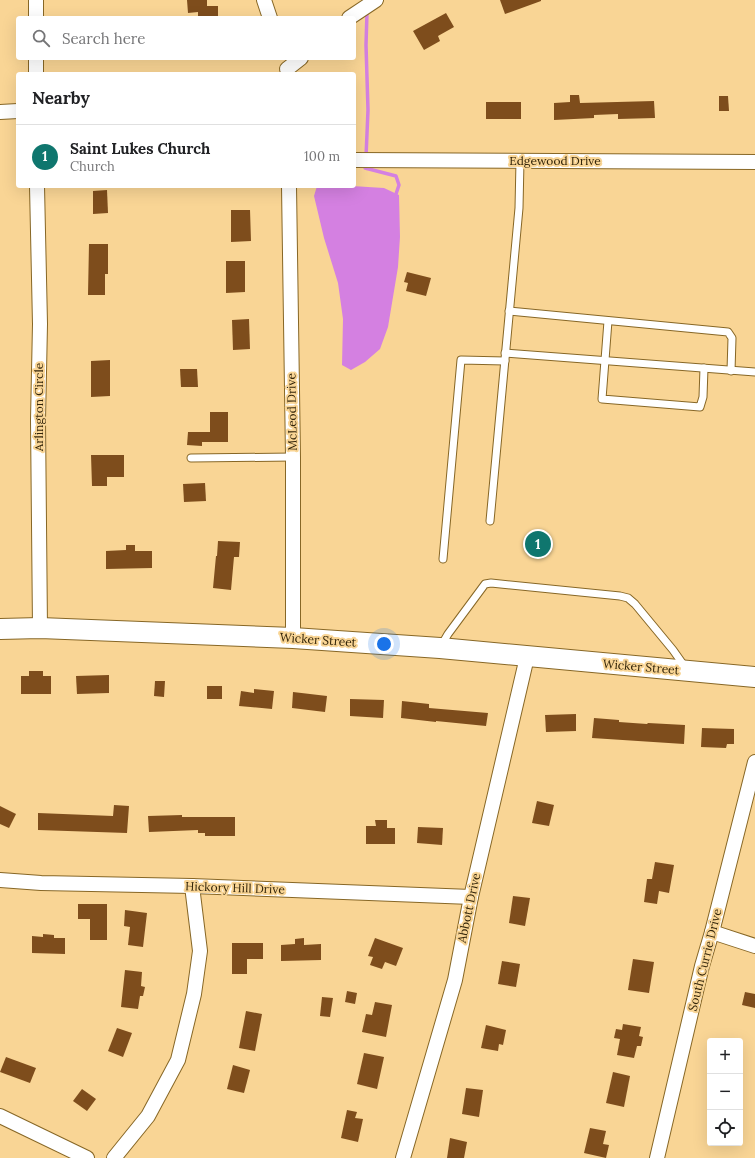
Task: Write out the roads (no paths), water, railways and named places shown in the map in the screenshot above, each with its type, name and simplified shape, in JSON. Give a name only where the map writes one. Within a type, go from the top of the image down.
[{"type":"main road","name":"Wicker Street","points":[[0,629],[40,628],[293,638],[440,648],[755,677]]},
{"type":"street","points":[[36,0],[36,16]]},
{"type":"street","points":[[264,0],[269,16]]},
{"type":"street","points":[[352,16],[376,0]]},
{"type":"street","points":[[36,60],[36,72]]},
{"type":"street","points":[[286,67],[298,60]]},
{"type":"street","points":[[0,112],[16,111]]},
{"type":"street","name":"Edgewood Drive","points":[[356,160],[755,162]]},
{"type":"street","name":"Arlington Circle","points":[[37,188],[40,324],[38,428],[40,628]]},
{"type":"street","name":"McLeod Drive","points":[[289,188],[293,457],[293,638]]},
{"type":"street","name":"Abbott Drive","points":[[404,1158],[455,980],[471,897],[527,656]]},
{"type":"street","name":"South Currie Drive","points":[[657,1158],[702,966],[755,762]]},
{"type":"street","name":"Hickory Hill Drive","points":[[0,880],[471,897]]},
{"type":"street","points":[[114,1158],[148,1116],[178,1060],[194,994],[200,951],[192,886]]},
{"type":"street","points":[[712,932],[755,946]]},
{"type":"street","points":[[0,1116],[88,1158]]},
{"type":"lane","points":[[490,521],[519,208],[520,160]]},
{"type":"lane","points":[[509,312],[728,332],[732,338],[731,371]]},
{"type":"lane","points":[[608,321],[602,399],[700,407],[703,397],[704,368]]},
{"type":"lane","points":[[506,353],[755,372]]},
{"type":"lane","points":[[443,559],[461,360],[505,361]]},
{"type":"lane","points":[[191,458],[293,457]]},
{"type":"lane","points":[[440,648],[448,634],[485,584],[491,583],[628,598],[642,612],[688,671]]},
{"type":"waterway","points":[[366,157],[368,110],[366,45],[367,12]]},
{"type":"waterway","points":[[366,164],[365,168],[396,176],[399,185],[396,194]]},
{"type":"place","name":"Saint Lukes Church","points":[[538,544]]}]
